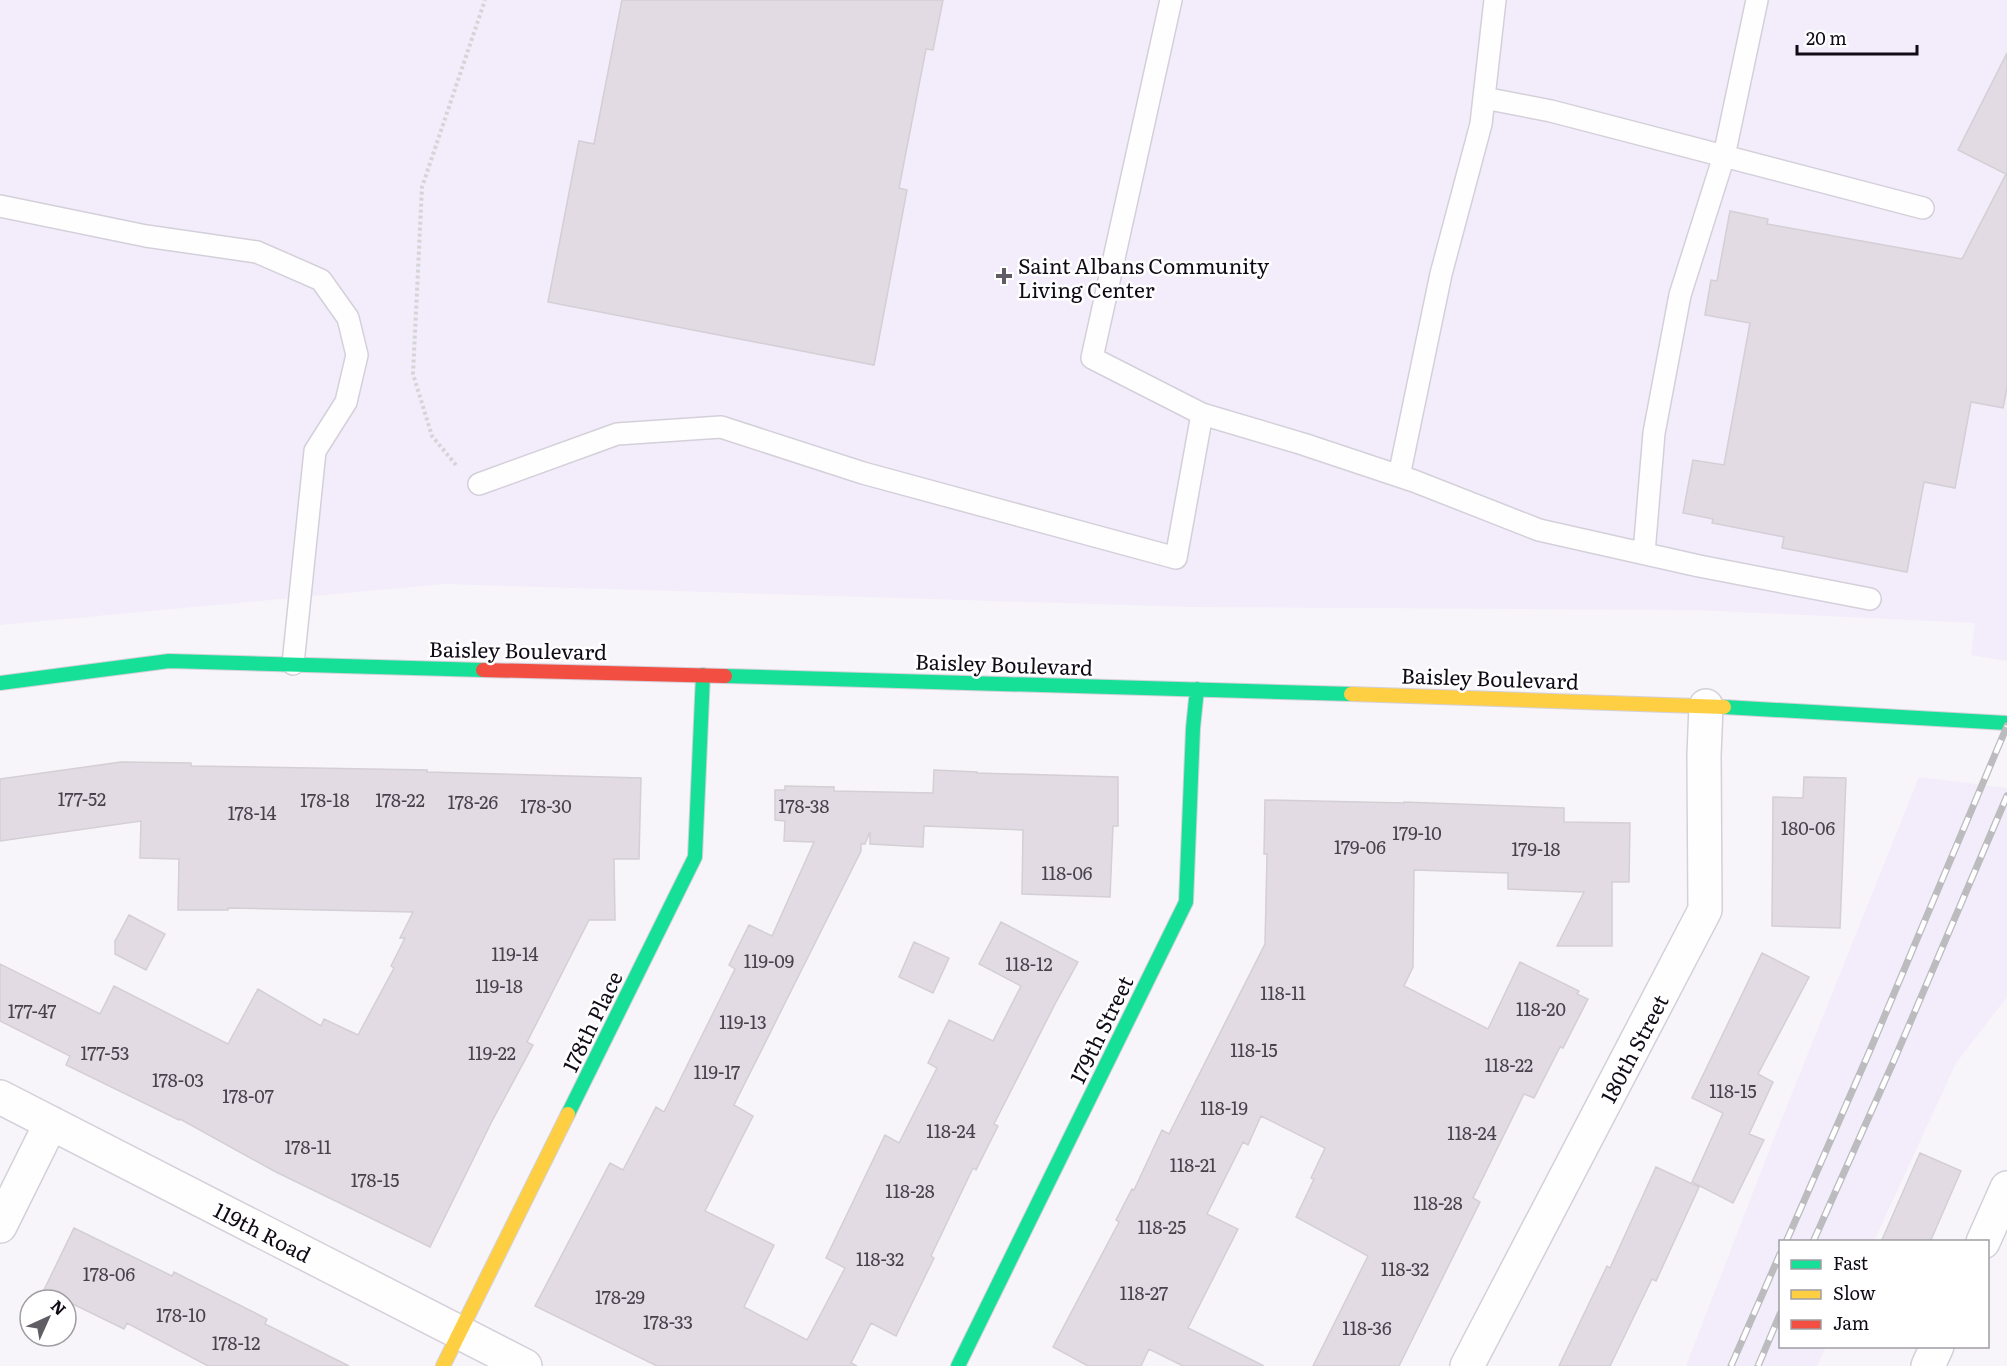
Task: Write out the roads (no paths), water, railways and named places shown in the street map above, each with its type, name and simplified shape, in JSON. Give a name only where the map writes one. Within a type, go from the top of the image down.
[{"type":"street","name":"Baisley Boulevard","points":[[0,683],[169,661],[1197,689],[1706,706],[2007,723]]},
{"type":"street","name":"178th Place","points":[[443,1366],[695,857],[703,675]]},
{"type":"street","name":"179th Street","points":[[958,1366],[1186,902],[1193,728],[1197,689]]},
{"type":"street","name":"180th Street","points":[[1467,1366],[1705,910],[1706,706]]},
{"type":"street","name":"119th Road","points":[[0,1097],[525,1366]]},
{"type":"street","points":[[0,1226],[51,1123]]},
{"type":"street","points":[[1984,1240],[2007,1190]]},
{"type":"street","points":[[1928,1366],[1937,1348]]},
{"type":"lane","points":[[1171,0],[1092,358],[1202,414],[1399,476],[1539,530],[1644,554],[1870,599]]},
{"type":"lane","points":[[1399,476],[1441,274],[1481,124],[1495,0]]},
{"type":"lane","points":[[1644,554],[1654,433],[1680,295],[1724,156],[1757,0]]},
{"type":"lane","points":[[1484,98],[1551,111],[1923,208]]},
{"type":"lane","points":[[0,206],[146,236],[257,252],[321,280],[348,318],[357,355],[346,402],[315,452],[293,664]]},
{"type":"lane","points":[[479,484],[617,434],[721,428],[863,473],[1176,558],[1202,414]]},
{"type":"railway","points":[[1787,1240],[2007,726]]},
{"type":"railway","points":[[1814,1240],[1892,1065],[2007,796]]},
{"type":"railway","points":[[1731,1366],[1779,1256]]},
{"type":"railway","points":[[1758,1366],[1779,1316]]},
{"type":"place","name":"Saint Albans Community Living Center","points":[[1004,276]]}]
